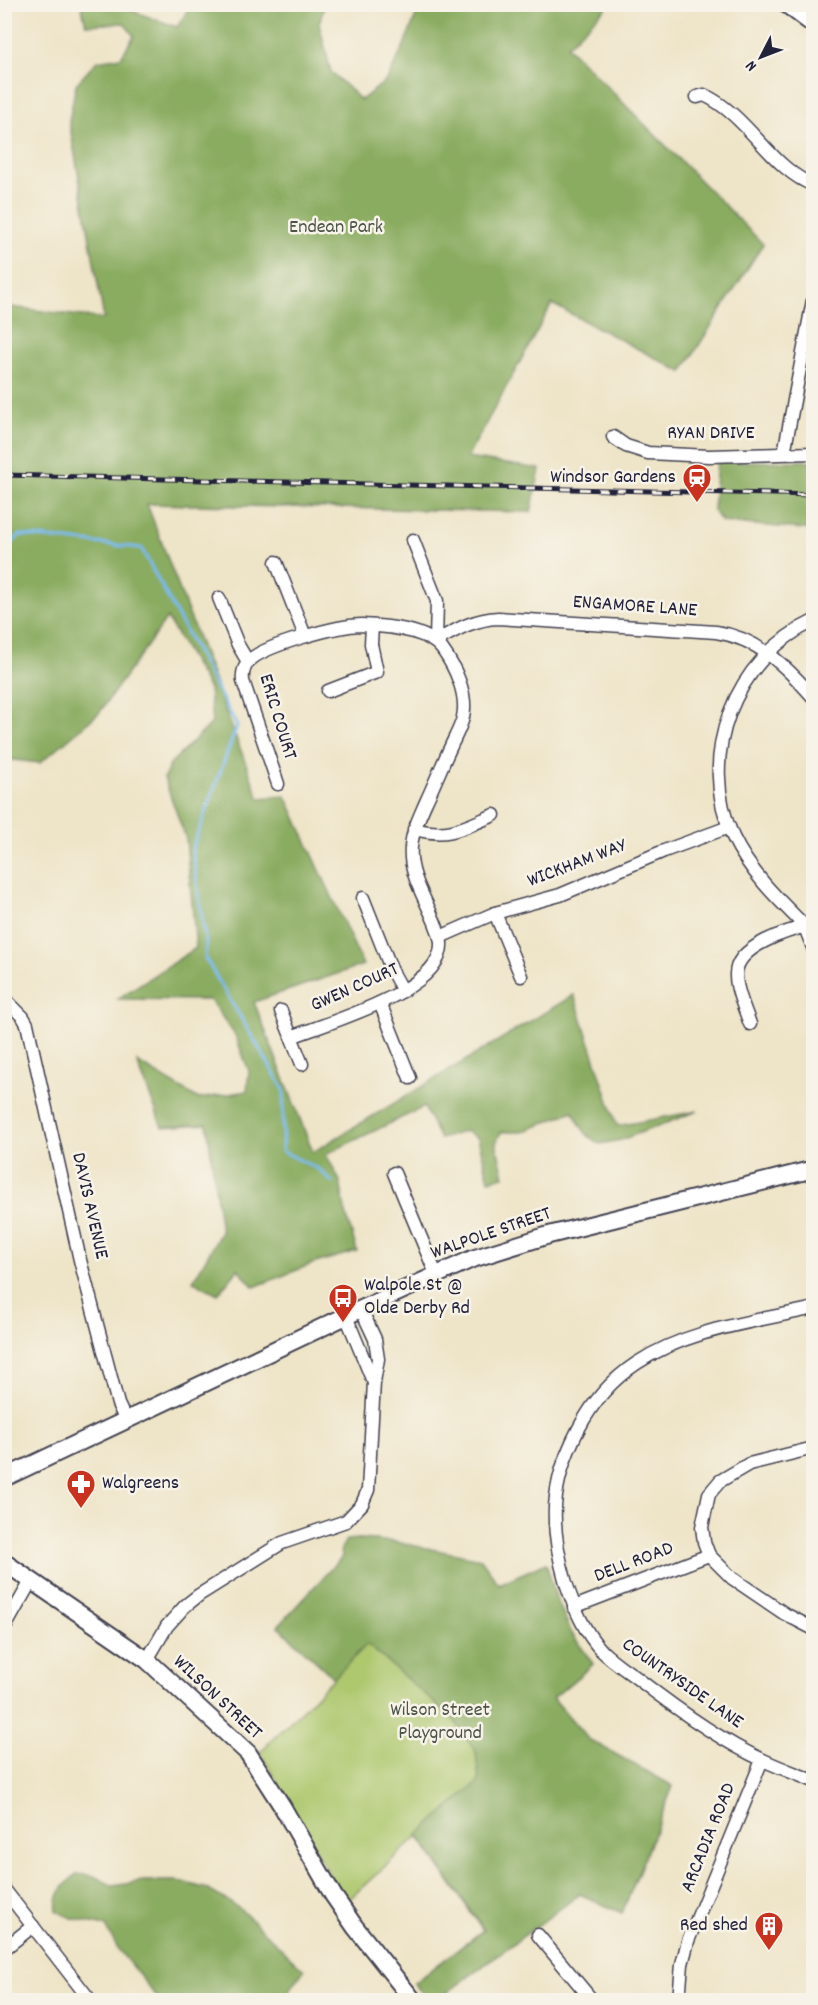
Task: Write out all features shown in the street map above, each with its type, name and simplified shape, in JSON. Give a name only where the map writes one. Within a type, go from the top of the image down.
[{"type":"main road","points":[[786,4],[813,25]]},
{"type":"main road","name":"WALPOLE STREET","points":[[4,1478],[436,1274],[482,1256],[549,1235],[813,1169]]},
{"type":"main road","name":"WILSON STREET","points":[[4,1562],[147,1660],[248,1753],[282,1806],[333,1895],[413,2001]]},
{"type":"street","points":[[697,97],[704,95],[726,107],[789,169],[804,182],[813,185]]},
{"type":"street","points":[[784,453],[813,295]]},
{"type":"street","name":"RYAN DRIVE","points":[[613,437],[626,446],[648,453],[709,456],[813,453]]},
{"type":"street","points":[[413,540],[437,601],[436,641]]},
{"type":"street","points":[[276,562],[305,636]]},
{"type":"street","points":[[219,598],[238,645],[248,662],[259,655],[305,636],[342,627],[372,626],[421,634],[436,641],[450,661],[462,688],[464,716],[414,829],[411,847],[412,867],[440,937]]},
{"type":"street","name":"ENGAMORE LANE","points":[[436,641],[470,623],[498,618],[716,632],[748,641],[768,654],[792,674],[813,698]]},
{"type":"street","points":[[813,621],[788,636],[768,654],[742,686],[731,707],[723,731],[718,769],[721,798],[729,827],[741,852],[755,871],[811,929],[813,950]]},
{"type":"street","points":[[328,691],[377,672],[370,644],[372,626]]},
{"type":"street","name":"ERIC COURT","points":[[248,662],[243,671],[243,681],[278,784]]},
{"type":"street","points":[[414,829],[435,833],[451,832],[494,815]]},
{"type":"street","name":"WICKHAM WAY","points":[[440,937],[495,913],[560,895],[664,851],[729,827]]},
{"type":"street","points":[[363,898],[392,971],[403,991]]},
{"type":"street","points":[[495,913],[520,976]]},
{"type":"street","points":[[750,1024],[737,985],[737,964],[742,957],[758,945],[811,929]]},
{"type":"street","name":"GWEN COURT","points":[[291,1037],[380,1003],[421,980],[433,968],[440,951],[440,937]]},
{"type":"street","name":"DAVIS AVENUE","points":[[7,1000],[27,1024],[85,1278],[117,1404],[126,1421]]},
{"type":"street","points":[[380,1003],[410,1078]]},
{"type":"street","points":[[281,1011],[302,1064]]},
{"type":"street","points":[[394,1173],[436,1274]]},
{"type":"street","name":"COUNTRYSIDE LANE","points":[[813,1308],[697,1335],[637,1362],[618,1376],[587,1412],[567,1450],[559,1472],[555,1500],[555,1529],[560,1562],[574,1607],[602,1651],[654,1692],[732,1744],[762,1760],[813,1781]]},
{"type":"street","points":[[354,1313],[374,1382]]},
{"type":"street","points":[[147,1660],[167,1626],[185,1606],[199,1595],[282,1543],[346,1521],[363,1504],[368,1490],[374,1382],[378,1359],[375,1339],[354,1313]]},
{"type":"street","points":[[813,1448],[748,1464],[720,1481],[709,1494],[702,1527],[709,1555],[732,1578],[784,1614],[813,1629]]},
{"type":"street","name":"DELL ROAD","points":[[574,1607],[709,1555]]},
{"type":"street","points":[[4,1629],[31,1581]]},
{"type":"street","name":"ARCADIA ROAD","points":[[679,2001],[682,1964],[688,1941],[762,1760]]},
{"type":"street","points":[[4,1889],[90,2001]]},
{"type":"street","points":[[4,1949],[33,1926]]},
{"type":"street","points":[[538,1935],[592,2001]]},
{"type":"green space","name":"Endean Park","points":[[81,5],[116,5],[177,27],[191,5],[325,5],[319,23],[331,72],[361,100],[387,80],[418,11],[417,5],[609,5],[567,46],[763,244],[682,372],[552,304],[467,458],[540,469],[531,512],[147,504],[259,798],[286,796],[363,965],[254,1002],[313,1152],[574,995],[617,1126],[698,1111],[621,1140],[600,1144],[587,1134],[573,1111],[523,1132],[501,1132],[496,1143],[504,1176],[489,1180],[478,1138],[466,1131],[440,1139],[424,1107],[326,1154],[340,1181],[345,1210],[357,1251],[312,1264],[254,1287],[238,1269],[218,1294],[193,1281],[221,1232],[207,1124],[162,1127],[137,1062],[199,1099],[247,1091],[249,1071],[235,1035],[210,1000],[117,999],[196,948],[186,839],[164,778],[171,763],[212,723],[209,689],[167,618],[99,713],[40,763],[5,759],[5,304],[11,307],[104,319],[69,121],[76,84],[97,61],[121,57],[134,36],[124,23],[86,25]]},
{"type":"green space","points":[[813,461],[813,530],[722,522],[713,510],[717,462]]},
{"type":"green space","name":"Wilson Street Playground","points":[[359,1539],[396,1542],[499,1584],[546,1563],[556,1598],[572,1634],[593,1664],[553,1698],[588,1739],[673,1786],[622,1913],[580,1894],[437,2000],[428,2000],[414,1983],[483,1930],[418,1836],[345,1903],[260,1752],[334,1678],[278,1626]]},
{"type":"green space","name":"Wilson Street Playground","points":[[346,1540],[396,1542],[481,1559],[499,1584],[546,1563],[556,1598],[572,1634],[593,1664],[553,1698],[588,1739],[673,1786],[622,1913],[580,1894],[437,2000],[428,2000],[414,1983],[484,1930],[418,1835],[479,1781],[476,1752],[455,1721],[367,1644],[334,1678],[278,1626],[342,1557],[341,1549]]},
{"type":"green space","points":[[76,1874],[94,1876],[113,1886],[143,1881],[177,1881],[205,1888],[238,1907],[304,1970],[287,1994],[292,2000],[159,2000],[118,1949],[106,1927],[75,1919],[57,1911],[59,1895]]},
{"type":"waterway","points":[[4,551],[20,535],[141,548],[237,726],[192,849],[206,944],[205,958],[284,1090],[282,1151],[320,1170],[333,1183]]},
{"type":"railway","points":[[4,475],[814,495]]},
{"type":"place","name":"Windsor Gardens","points":[[697,504]]},
{"type":"place","name":"Walpole St @ Olde Derby Rd","points":[[343,1324]]},
{"type":"place","name":"Walgreens","points":[[81,1510]]},
{"type":"place","name":"Red shed","points":[[769,1952]]}]
